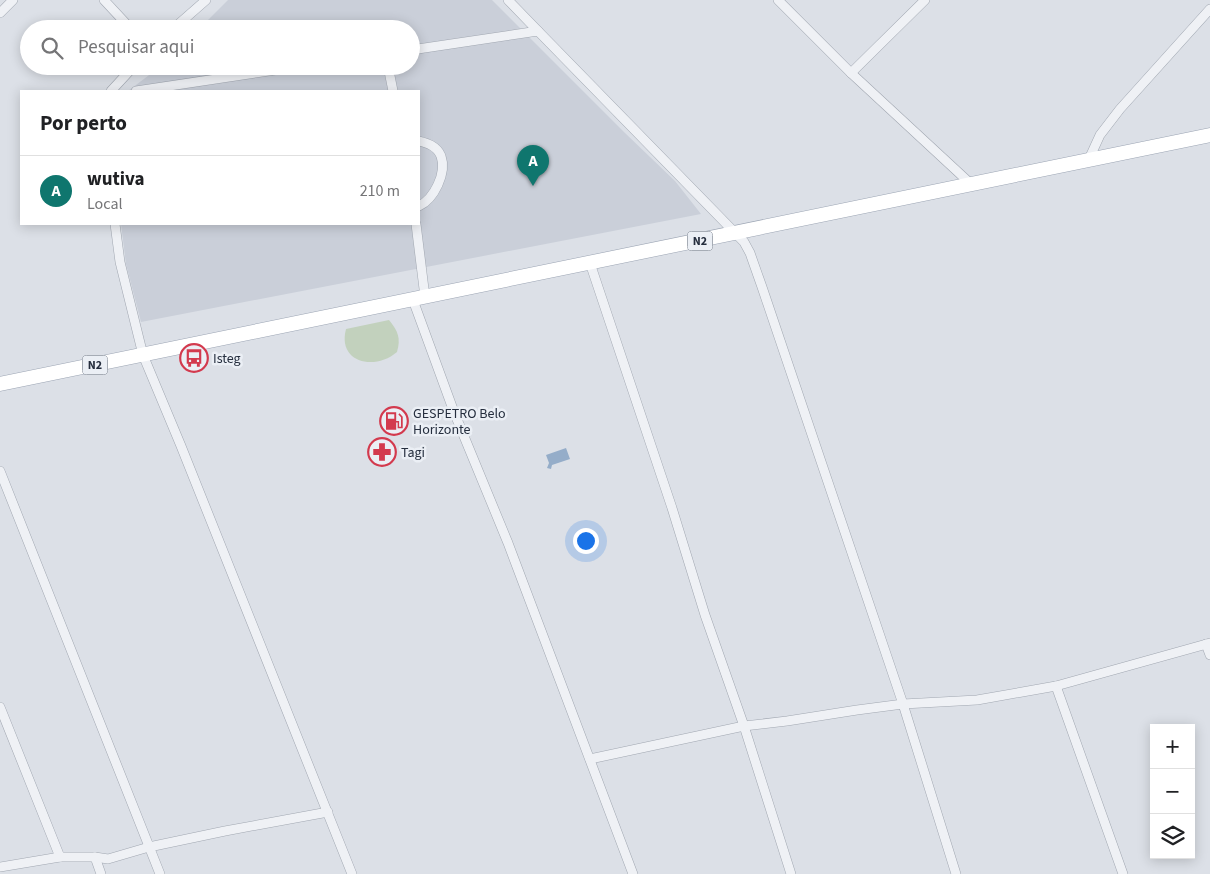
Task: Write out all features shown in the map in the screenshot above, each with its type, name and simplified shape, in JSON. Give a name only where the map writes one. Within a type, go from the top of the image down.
[{"type":"main road","name":"N2","points":[[0,384],[1210,135]]},
{"type":"street","points":[[0,13],[13,0]]},
{"type":"street","points":[[104,0],[123,20]]},
{"type":"street","points":[[183,20],[206,0]]},
{"type":"street","points":[[508,0],[737,233],[750,253],[902,704],[956,874]]},
{"type":"street","points":[[778,0],[851,72],[972,185]]},
{"type":"street","points":[[851,72],[924,0]]},
{"type":"street","points":[[1089,159],[1100,135],[1120,109],[1210,9]]},
{"type":"street","points":[[420,49],[538,31]]},
{"type":"street","points":[[112,90],[126,75]]},
{"type":"street","points":[[143,90],[242,75]]},
{"type":"street","points":[[390,75],[393,90]]},
{"type":"street","points":[[420,141],[431,145],[441,156],[442,175],[434,193],[420,206]]},
{"type":"street","points":[[115,225],[120,262],[143,355],[185,455],[352,874]]},
{"type":"street","points":[[416,225],[420,299],[454,412],[508,543],[633,874]]},
{"type":"street","points":[[590,263],[744,726],[791,874]]},
{"type":"street","points":[[0,471],[160,874]]},
{"type":"street","points":[[590,759],[744,726],[902,704],[977,700],[1056,686],[1208,644],[1210,655]]},
{"type":"street","points":[[1056,686],[1123,874]]},
{"type":"street","points":[[0,706],[60,857]]},
{"type":"street","points":[[0,867],[60,857],[108,859],[149,847],[328,812]]},
{"type":"street","points":[[95,857],[101,874]]},
{"type":"shaded area","points":[[228,0],[492,0],[675,181],[701,214],[141,322],[126,264],[121,225],[420,225],[420,90],[129,90],[149,75],[420,75],[420,20],[208,20]]},
{"type":"green space","points":[[389,320],[398,335],[397,352],[388,358],[369,362],[352,356],[347,350],[345,341],[346,329]]},
{"type":"water","points":[[566,448],[570,459],[552,465],[551,469],[547,468],[549,463],[546,455]]},
{"type":"place","name":"wutiva","points":[[533,186]]},
{"type":"place","name":"Isteg","points":[[194,358]]},
{"type":"place","name":"GESPETRO Belo Horizonte","points":[[394,421]]},
{"type":"place","name":"Tagi","points":[[382,452]]}]
